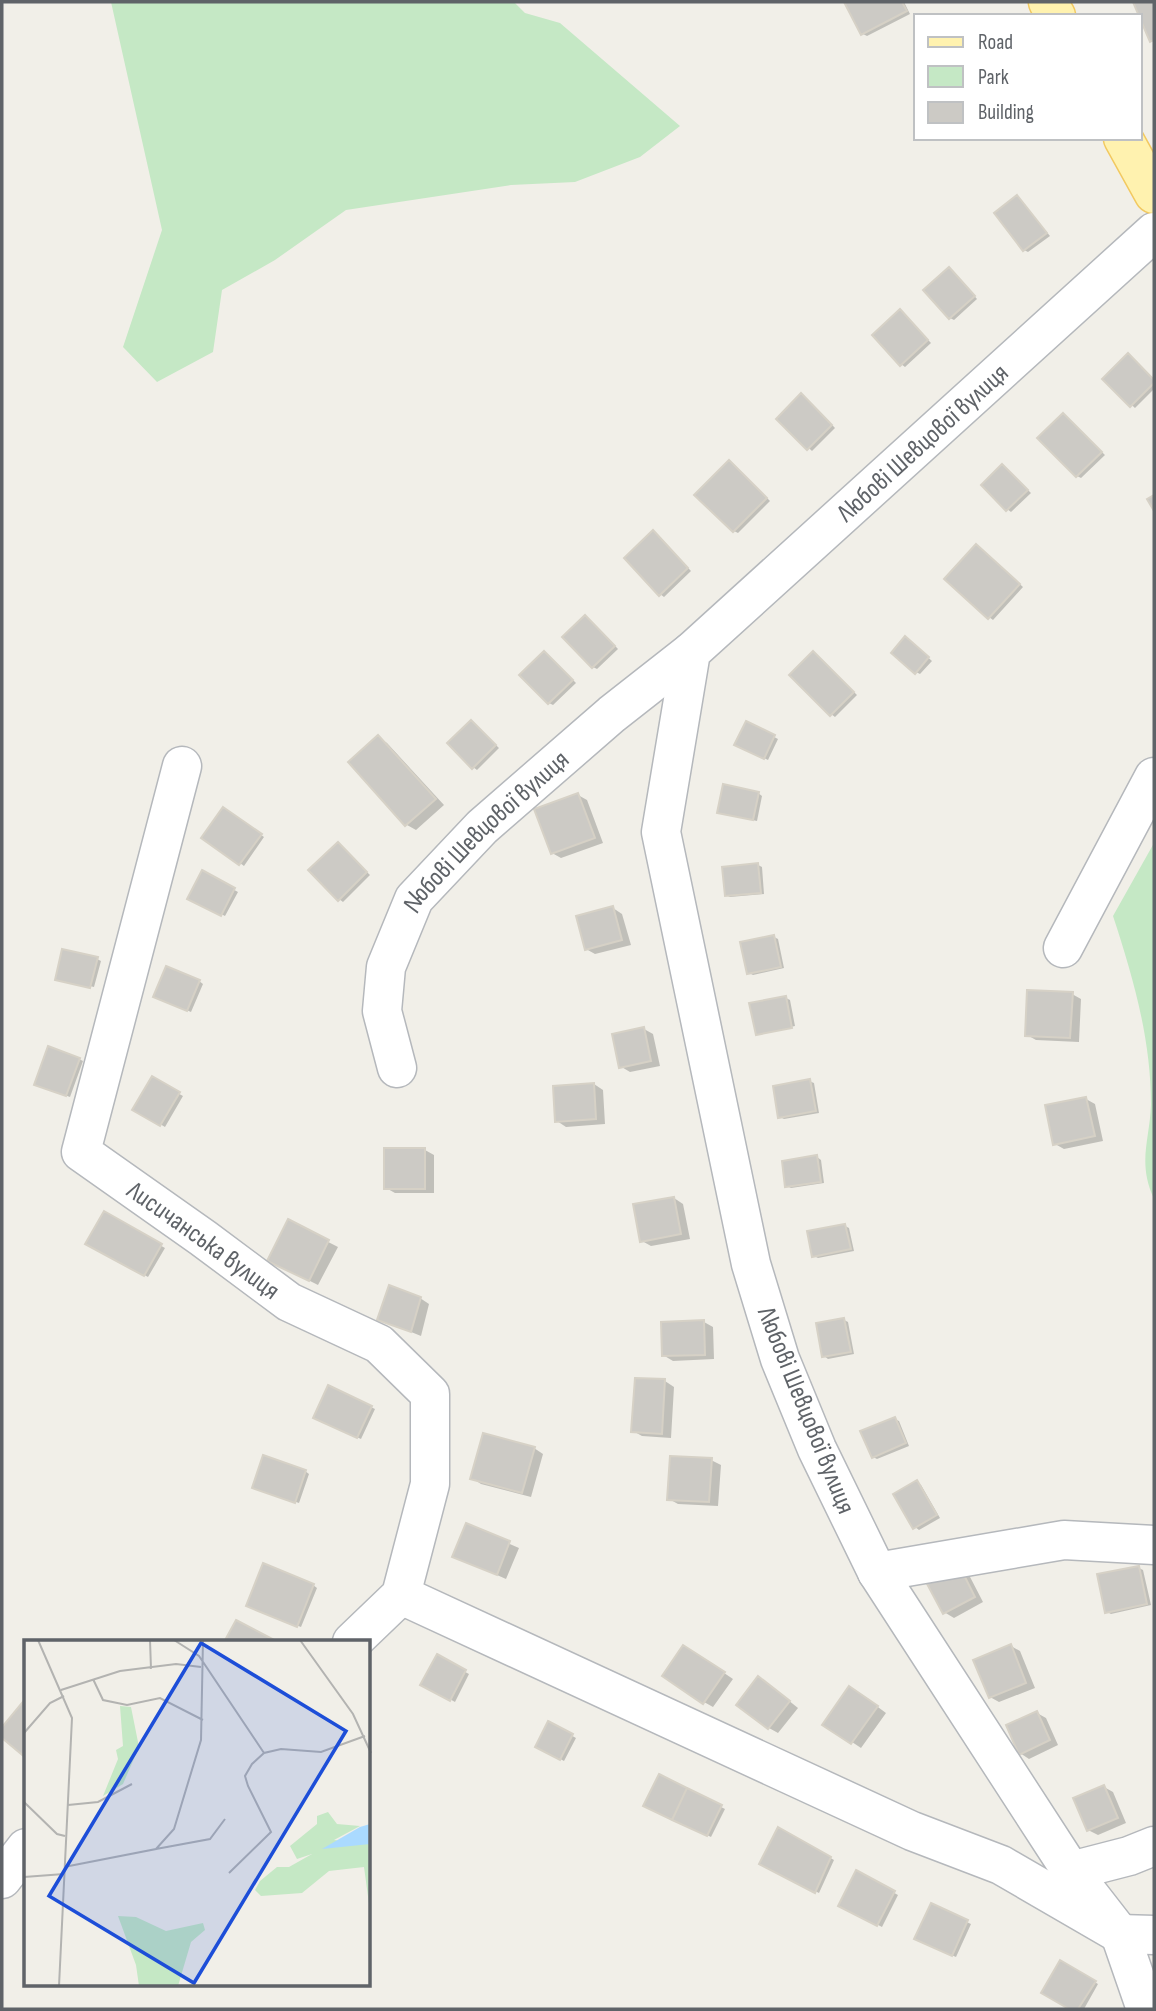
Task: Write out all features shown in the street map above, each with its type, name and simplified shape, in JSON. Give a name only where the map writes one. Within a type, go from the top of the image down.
[{"type":"main road","points":[[1125,140],[1151,182]]},
{"type":"street","name":"Любові Шевцової вулиця","points":[[397,1068],[382,1011],[386,967],[414,899],[482,827],[612,714],[691,652],[1154,232]]},
{"type":"street","name":"Любові Шевцової вулиця","points":[[691,652],[661,832],[751,1264],[780,1359],[812,1436],[877,1572],[1071,1871],[1137,1934],[1146,2009]]},
{"type":"street","name":"Лисичанська вулиця","points":[[182,766],[80,1152],[289,1302],[379,1344],[430,1394],[430,1484],[401,1595]]},
{"type":"street","points":[[1063,948],[1154,778]]},
{"type":"street","points":[[877,1572],[1064,1540],[1154,1545]]},
{"type":"street","points":[[354,1640],[401,1595],[912,1831],[1002,1865],[1137,1934]]},
{"type":"street","points":[[1071,1871],[1129,1856],[1154,1846]]},
{"type":"street","points":[[2,1879],[24,1851]]},
{"type":"green space","points":[[111,2],[514,2],[525,13],[560,23],[680,126],[640,157],[575,182],[511,185],[346,210],[275,260],[222,290],[213,352],[157,382],[123,347],[162,230]]},
{"type":"green space","points":[[1154,843],[1154,1199],[1145,1162],[1151,1104],[1148,1056],[1134,985],[1113,916]]},
{"type":"building","points":[[844,2],[902,2],[907,11],[861,35]]},
{"type":"building","points":[[1133,2],[1154,2],[1154,40],[1150,42],[1142,23],[1142,14],[1138,14]]},
{"type":"building","points":[[1017,195],[1047,233],[1023,251],[994,213]]},
{"type":"building","points":[[949,267],[975,296],[949,319],[923,290]]},
{"type":"building","points":[[900,309],[928,340],[900,366],[872,335]]},
{"type":"building","points":[[1128,353],[1154,380],[1130,407],[1102,379]]},
{"type":"building","points":[[801,393],[832,425],[807,450],[776,419]]},
{"type":"building","points":[[1063,413],[1102,452],[1076,477],[1037,438]]},
{"type":"building","points":[[729,460],[767,498],[733,532],[694,495]]},
{"type":"building","points":[[1002,464],[1028,490],[1006,511],[981,485]]},
{"type":"building","points":[[1154,495],[1154,511],[1147,499]]},
{"type":"building","points":[[653,530],[688,568],[659,596],[624,558]]},
{"type":"building","points":[[976,544],[1020,584],[988,619],[944,579]]},
{"type":"building","points":[[585,615],[615,646],[592,668],[562,637]]},
{"type":"building","points":[[905,636],[929,657],[915,674],[891,653]]},
{"type":"building","points":[[544,651],[573,680],[548,704],[519,675]]},
{"type":"building","points":[[813,651],[854,692],[830,716],[789,675]]},
{"type":"building","points":[[471,720],[496,745],[472,769],[447,743]]},
{"type":"building","points":[[746,721],[775,735],[764,759],[734,745]]},
{"type":"building","points":[[378,735],[436,799],[405,826],[348,762]]},
{"type":"building","points":[[723,784],[759,792],[753,820],[717,813]]},
{"type":"building","points":[[578,793],[595,838],[551,854],[534,809]]},
{"type":"building","points":[[223,807],[262,834],[239,865],[201,838]]},
{"type":"building","points":[[338,842],[367,872],[338,901],[308,870]]},
{"type":"building","points":[[758,863],[761,893],[725,896],[722,867]]},
{"type":"building","points":[[202,870],[235,888],[221,916],[187,899]]},
{"type":"building","points":[[613,906],[622,940],[585,950],[576,916]]},
{"type":"building","points":[[774,935],[781,967],[747,974],[740,942]]},
{"type":"building","points":[[62,949],[98,957],[90,988],[55,980]]},
{"type":"building","points":[[166,966],[200,980],[187,1011],[153,997]]},
{"type":"building","points":[[1027,990],[1073,992],[1070,1038],[1025,1036]]},
{"type":"building","points":[[786,996],[792,1028],[756,1035],[749,1003]]},
{"type":"building","points":[[644,1027],[651,1061],[619,1068],[612,1034]]},
{"type":"building","points":[[48,1046],[80,1058],[66,1096],[34,1085]]},
{"type":"building","points":[[152,1076],[180,1092],[160,1126],[132,1110]]},
{"type":"building","points":[[810,1079],[816,1111],[778,1118],[773,1086]]},
{"type":"building","points":[[594,1083],[596,1119],[555,1122],[553,1086]]},
{"type":"building","points":[[1086,1097],[1095,1136],[1053,1145],[1045,1105]]},
{"type":"building","points":[[384,1148],[425,1148],[425,1189],[384,1189]]},
{"type":"building","points":[[817,1155],[821,1182],[785,1187],[782,1161]]},
{"type":"building","points":[[674,1197],[681,1234],[640,1242],[633,1204]]},
{"type":"building","points":[[104,1211],[162,1244],[144,1276],[85,1244]]},
{"type":"building","points":[[288,1219],[329,1240],[309,1281],[267,1261]]},
{"type":"building","points":[[845,1224],[851,1249],[812,1257],[807,1231]]},
{"type":"building","points":[[389,1285],[421,1297],[411,1332],[377,1320]]},
{"type":"building","points":[[844,1318],[851,1352],[822,1357],[816,1323]]},
{"type":"building","points":[[704,1320],[705,1355],[662,1356],[661,1322]]},
{"type":"building","points":[[635,1378],[665,1379],[662,1434],[631,1432]]},
{"type":"building","points":[[328,1385],[372,1406],[357,1438],[313,1418]]},
{"type":"building","points":[[895,1417],[906,1443],[872,1458],[860,1431]]},
{"type":"building","points":[[483,1433],[535,1447],[522,1493],[470,1479]]},
{"type":"building","points":[[263,1455],[306,1470],[295,1503],[252,1488]]},
{"type":"building","points":[[670,1456],[712,1458],[709,1502],[667,1500]]},
{"type":"building","points":[[917,1480],[937,1515],[913,1529],[893,1494]]},
{"type":"building","points":[[466,1523],[510,1541],[497,1575],[452,1557]]},
{"type":"building","points":[[263,1563],[314,1584],[297,1627],[246,1606]]},
{"type":"building","points":[[959,1565],[975,1597],[943,1614],[926,1582]]},
{"type":"building","points":[[1139,1566],[1147,1604],[1105,1613],[1097,1574]]},
{"type":"building","points":[[236,1620],[274,1640],[225,1640]]},
{"type":"building","points":[[1011,1644],[1026,1683],[989,1698],[973,1660]]},
{"type":"building","points":[[683,1645],[725,1672],[703,1704],[662,1676]]},
{"type":"building","points":[[437,1654],[466,1670],[450,1701],[420,1685]]},
{"type":"building","points":[[758,1676],[790,1701],[768,1729],[736,1705]]},
{"type":"building","points":[[849,1686],[878,1706],[851,1744],[822,1725]]},
{"type":"building","points":[[24,1700],[24,1756],[2,1738],[2,1727]]},
{"type":"building","points":[[1037,1711],[1050,1740],[1019,1755],[1006,1725]]},
{"type":"building","points":[[548,1721],[573,1734],[560,1760],[535,1747]]},
{"type":"building","points":[[659,1774],[687,1788],[672,1820],[643,1806]]},
{"type":"building","points":[[1104,1785],[1118,1818],[1087,1831],[1073,1798]]},
{"type":"building","points":[[687,1788],[722,1805],[707,1836],[672,1820]]},
{"type":"building","points":[[778,1827],[831,1857],[815,1893],[759,1864]]},
{"type":"building","points":[[856,1870],[895,1891],[877,1926],[838,1906]]},
{"type":"building","points":[[931,1903],[968,1920],[952,1956],[914,1939]]},
{"type":"building","points":[[1060,1960],[1096,1981],[1078,2009],[1069,2009],[1041,1993]]}]
